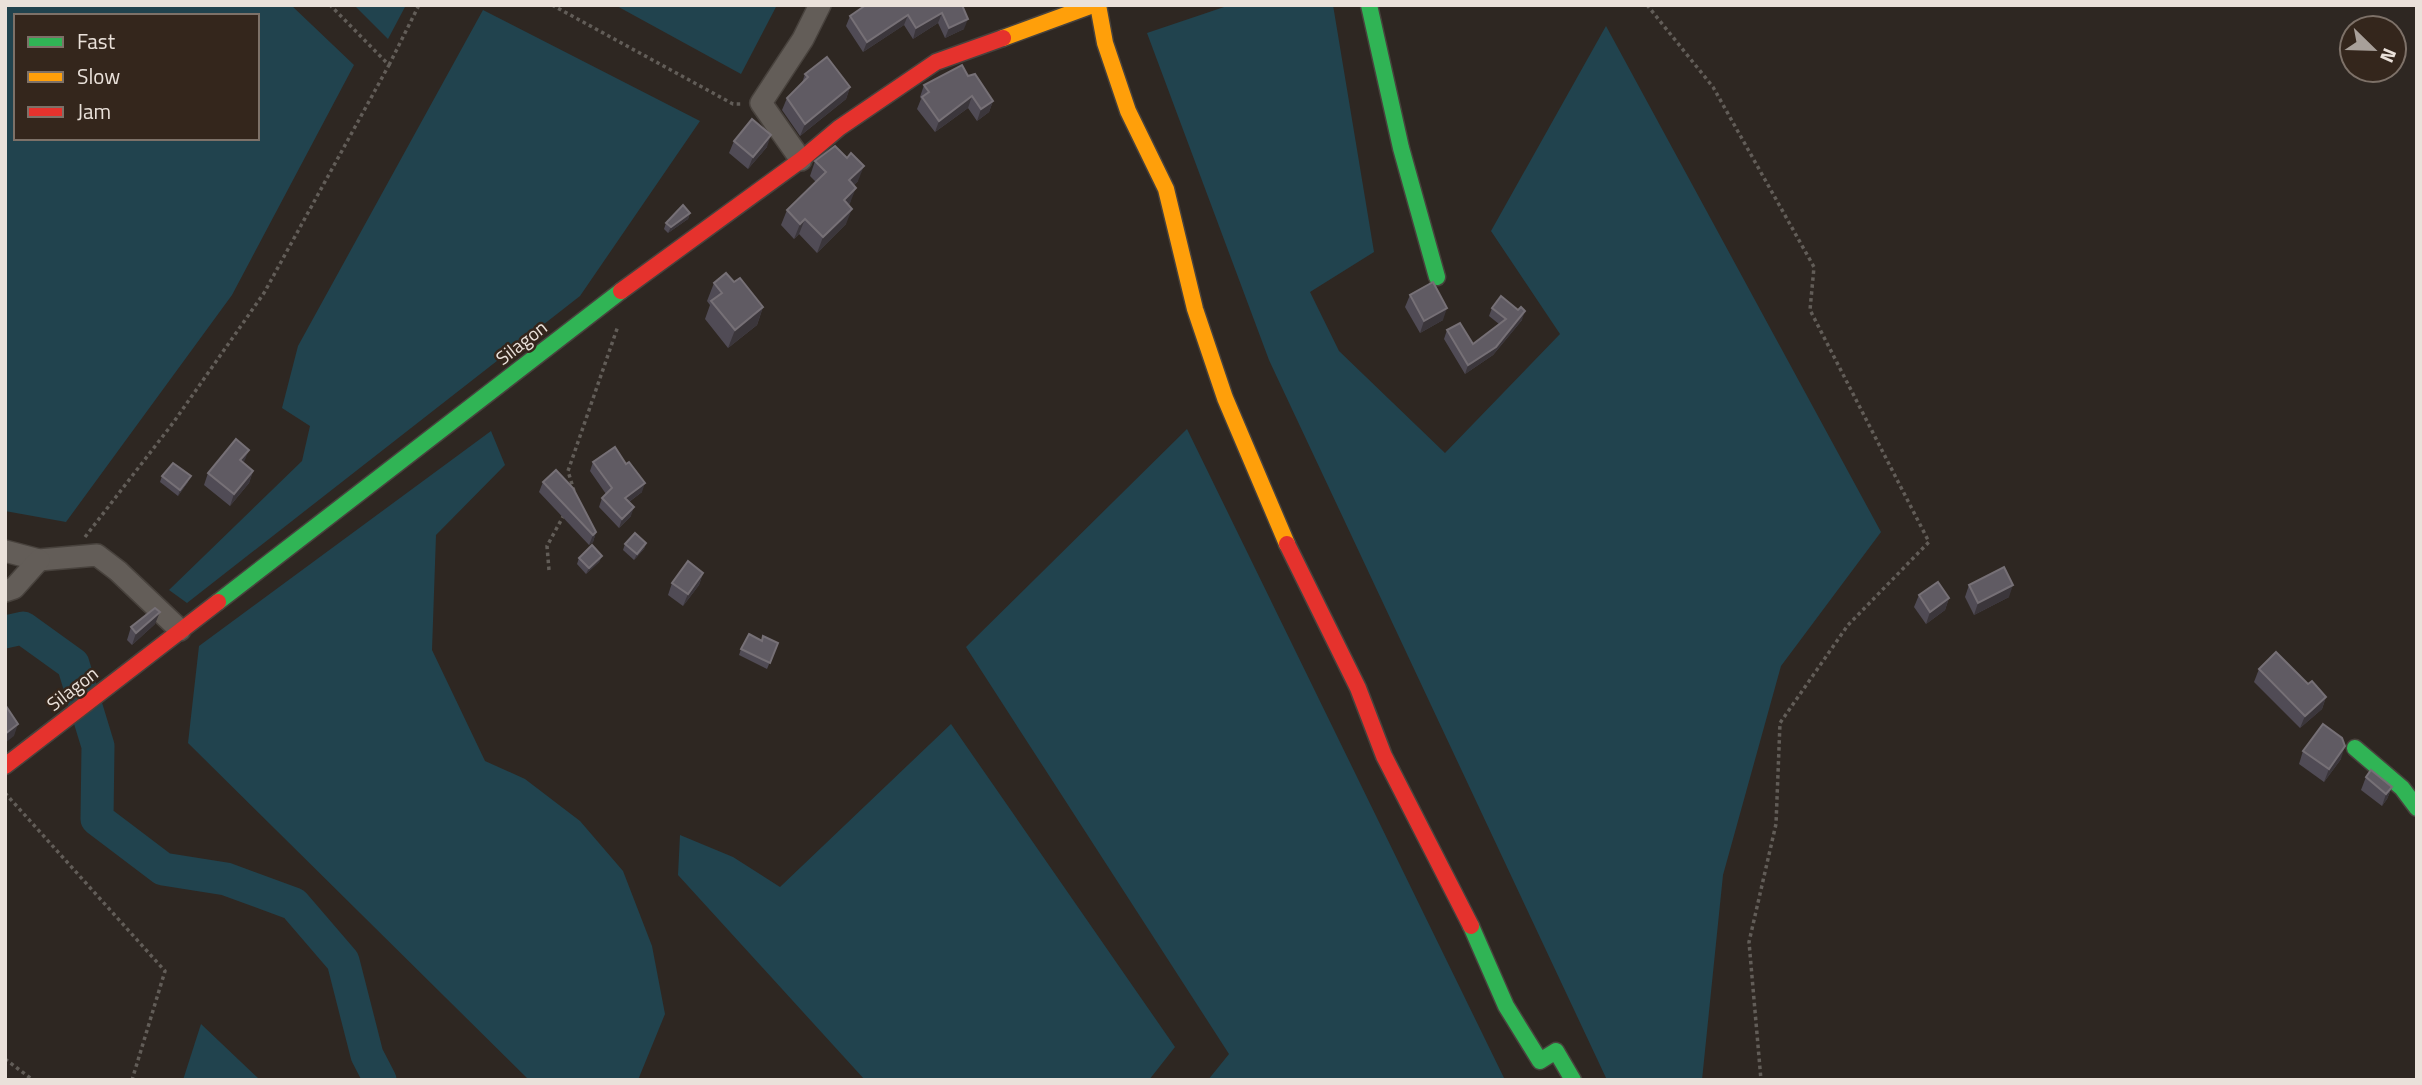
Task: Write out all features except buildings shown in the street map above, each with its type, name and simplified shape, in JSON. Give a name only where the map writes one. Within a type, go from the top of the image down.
[{"type":"street","points":[[802,160],[761,103],[803,39],[820,5]]},
{"type":"street","points":[[1096,5],[1105,43],[1128,111],[1166,189],[1195,309],[1225,398],[1285,540],[1358,688],[1384,755],[1471,925],[1506,1006],[1540,1061],[1556,1051],[1573,1080]]},
{"type":"street","name":"Silagon","points":[[5,766],[634,281],[802,160],[839,128],[936,62],[1096,5]]},
{"type":"street","points":[[1369,5],[1401,148],[1437,277]]},
{"type":"street","points":[[5,551],[39,560],[97,555],[118,571],[180,630]]},
{"type":"street","points":[[5,591],[14,588],[39,560]]},
{"type":"street","points":[[2355,748],[2402,788],[2417,808]]},
{"type":"path","points":[[330,5],[389,65]]},
{"type":"path","points":[[69,558],[173,423],[264,292],[389,65],[419,5]]},
{"type":"path","points":[[552,5],[733,104],[761,103]]},
{"type":"path","points":[[1647,5],[1713,87],[1814,267],[1810,310],[1929,542],[1848,625],[1780,723],[1776,824],[1749,942],[1761,1080]]},
{"type":"path","points":[[575,498],[568,471],[620,319]]},
{"type":"path","points":[[549,570],[547,546],[570,506]]},
{"type":"path","points":[[5,793],[165,971],[132,1080]]},
{"type":"path","points":[[5,1059],[33,1080]]},
{"type":"water","points":[[5,5],[291,5],[354,65],[232,295],[66,522],[5,511]]},
{"type":"water","points":[[354,5],[406,5],[388,39]]},
{"type":"water","points":[[615,5],[777,5],[741,74]]},
{"type":"water","points":[[1230,5],[1333,5],[1374,252],[1310,292],[1339,351],[1445,453],[1560,334],[1491,231],[1606,26],[1881,532],[1781,666],[1723,875],[1702,1080],[1607,1080],[1269,360],[1147,33]]},
{"type":"water","points":[[483,10],[700,121],[580,296],[187,603],[169,590],[302,461],[310,426],[282,408],[298,346]]},
{"type":"water","points":[[1187,429],[1505,1080],[1208,1080],[1229,1054],[966,647]]},
{"type":"water","points":[[491,431],[505,465],[436,535],[432,650],[485,761],[525,779],[580,821],[623,871],[652,946],[665,1014],[638,1080],[529,1080],[188,743],[199,646]]},
{"type":"water","points":[[951,724],[1175,1047],[1149,1080],[865,1080],[678,875],[680,835],[733,857],[780,887]]},
{"type":"water","points":[[201,1024],[260,1080],[183,1080]]},
{"type":"waterway","points":[[5,632],[23,628],[73,664],[98,746],[97,819],[163,869],[226,879],[294,904],[343,961],[367,1055],[380,1080]]},
{"type":"traffic: fast","points":[[1369,5],[1401,148],[1437,277]]},
{"type":"traffic: fast","points":[[218,602],[621,291]]},
{"type":"traffic: fast","points":[[2355,748],[2402,788],[2417,808]]},
{"type":"traffic: fast","points":[[1471,926],[1506,1006],[1540,1061],[1556,1051],[1573,1080]]},
{"type":"traffic: slow","points":[[1003,38],[1093,5]]},
{"type":"traffic: slow","points":[[1098,5],[1105,43],[1128,111],[1166,189],[1195,309],[1225,398],[1287,544]]},
{"type":"traffic: jam","points":[[621,291],[801,160],[839,128],[936,62],[1003,38]]},
{"type":"traffic: jam","points":[[1287,544],[1358,688],[1384,756],[1471,926]]},
{"type":"traffic: jam","points":[[5,766],[218,602]]}]
